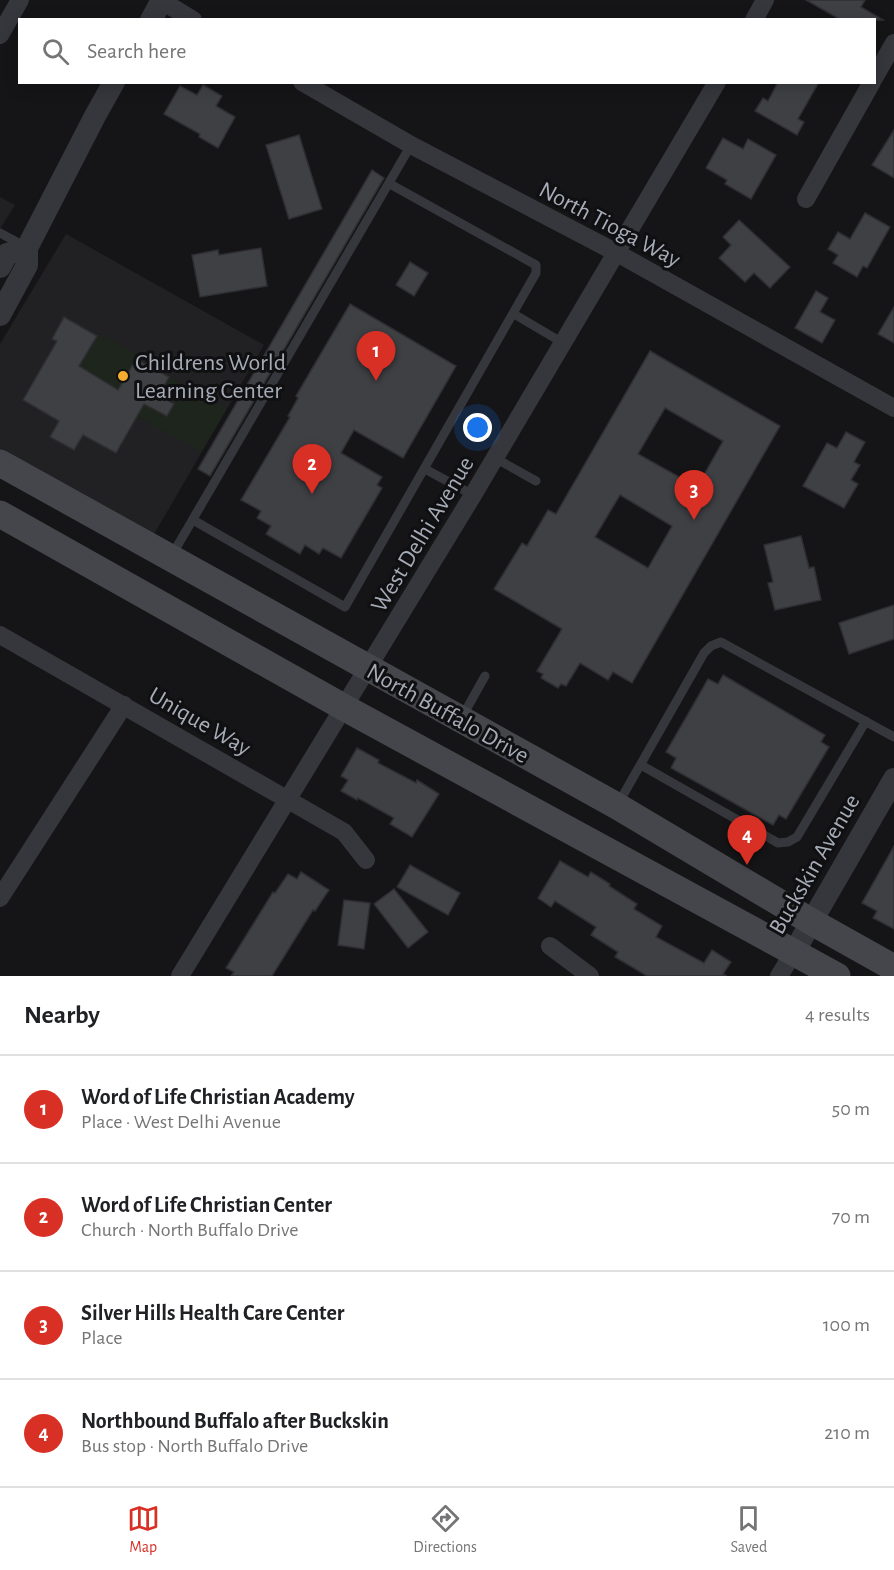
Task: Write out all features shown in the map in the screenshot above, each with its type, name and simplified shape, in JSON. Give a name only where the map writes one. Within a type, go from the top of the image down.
[{"type":"main road","name":"North Buffalo Drive","points":[[0,463],[617,806],[894,968]]},
{"type":"main road","name":"North Buffalo Drive","points":[[0,514],[345,708],[837,976]]},
{"type":"street","points":[[0,35],[20,0]]},
{"type":"street","points":[[755,18],[765,0]]},
{"type":"street","points":[[158,7],[188,18]]},
{"type":"street","points":[[876,75],[894,44]]},
{"type":"street","points":[[0,315],[27,265],[27,248],[113,84]]},
{"type":"street","name":"North Tioga Way","points":[[306,84],[411,145],[617,253],[894,408]]},
{"type":"street","name":"West Delhi Avenue","points":[[180,976],[369,670],[716,84]]},
{"type":"street","points":[[806,199],[871,84]]},
{"type":"street","points":[[0,267],[7,255],[27,248]]},
{"type":"street","name":"Unique Way","points":[[0,635],[344,832],[366,860]]},
{"type":"street","points":[[0,898],[123,705]]},
{"type":"street","name":"Buckskin Avenue","points":[[779,976],[894,779]]},
{"type":"street","points":[[550,946],[590,976]]},
{"type":"lane","points":[[170,558],[411,145]]},
{"type":"lane","points":[[193,520],[345,607],[536,273],[536,266],[390,183]]},
{"type":"lane","points":[[0,233],[27,248]]},
{"type":"lane","points":[[514,314],[563,343]]},
{"type":"lane","points":[[495,458],[536,481]]},
{"type":"lane","points":[[425,469],[473,495]]},
{"type":"lane","points":[[617,806],[704,653],[711,646],[722,642],[894,737]]},
{"type":"lane","points":[[460,719],[485,676]]},
{"type":"lane","points":[[641,765],[778,843],[788,842],[797,837],[866,721]]},
{"type":"shaded area","points":[[0,197],[15,205],[0,229]]},
{"type":"shaded area","name":"Childrens World Learning Center","points":[[66,234],[264,345],[153,536],[0,451],[0,344]]},
{"type":"shaded area","points":[[99,333],[138,355],[106,410],[67,388]]},
{"type":"shaded area","points":[[169,377],[227,408],[201,452],[137,416],[149,394],[157,398]]},
{"type":"building","points":[[806,0],[865,0],[861,7],[883,20],[876,20],[876,18],[838,18]]},
{"type":"building","points":[[777,84],[818,84],[798,119],[804,122],[797,135],[755,111],[763,98],[768,101]]},
{"type":"building","points":[[203,85],[222,96],[216,106],[235,117],[218,148],[199,137],[200,134],[164,114],[180,86],[197,95]]},
{"type":"building","points":[[894,130],[894,178],[872,165]]},
{"type":"building","points":[[299,135],[322,209],[289,219],[266,145]]},
{"type":"building","points":[[723,138],[743,149],[748,139],[776,155],[751,199],[725,184],[727,180],[706,168]]},
{"type":"building","points":[[372,170],[384,178],[210,476],[198,469]]},
{"type":"building","points":[[865,213],[890,227],[867,268],[863,266],[857,277],[833,263],[838,255],[828,249],[838,232],[850,239]]},
{"type":"building","points":[[739,220],[790,267],[770,288],[754,273],[745,282],[719,258],[731,245],[723,237]]},
{"type":"building","points":[[261,248],[267,286],[200,297],[192,255],[218,250],[219,255]]},
{"type":"building","points":[[410,262],[428,273],[414,296],[396,285]]},
{"type":"building","points":[[816,291],[828,298],[820,312],[835,320],[822,343],[795,328]]},
{"type":"building","points":[[350,304],[456,366],[403,458],[354,430],[341,453],[382,477],[377,485],[382,488],[341,558],[323,548],[319,554],[305,545],[300,554],[266,534],[271,526],[257,518],[261,511],[241,500],[290,417],[288,416],[298,398],[296,396]]},
{"type":"building","points":[[894,307],[894,343],[878,334]]},
{"type":"building","points":[[64,317],[97,336],[79,366],[118,390],[136,359],[169,377],[159,395],[174,404],[167,416],[144,404],[116,453],[83,435],[74,450],[50,437],[59,421],[23,400],[57,341],[52,339]]},
{"type":"building","points":[[650,351],[780,426],[632,683],[613,672],[608,680],[580,663],[566,686],[561,684],[558,688],[541,678],[543,674],[537,671],[562,629],[494,589],[522,543],[527,546],[548,510],[556,514]],"holes":[[[665,408],[723,441],[697,487],[638,454]],[[620,495],[672,526],[648,568],[595,537]]]},
{"type":"building","points":[[846,432],[865,442],[854,462],[860,465],[851,480],[858,484],[844,508],[803,486],[827,443],[837,448]]},
{"type":"building","points":[[801,536],[809,568],[814,567],[821,600],[775,610],[768,583],[773,582],[764,545]]},
{"type":"building","points":[[894,605],[894,639],[849,654],[839,623]]},
{"type":"building","points":[[723,675],[825,735],[821,742],[829,747],[786,819],[779,815],[773,825],[671,768],[676,758],[666,752],[708,679],[718,684]]},
{"type":"building","points":[[357,748],[379,760],[378,763],[416,783],[417,780],[439,794],[412,837],[390,824],[394,818],[341,791],[348,780],[341,776]]},
{"type":"building","points":[[894,846],[894,929],[873,918],[877,911],[862,903]]},
{"type":"building","points":[[560,861],[588,877],[591,872],[637,904],[634,909],[662,926],[656,937],[704,963],[712,950],[731,962],[723,974],[727,976],[647,976],[615,957],[618,952],[591,935],[596,927],[555,901],[551,907],[538,898]]},
{"type":"building","points":[[410,865],[460,893],[448,915],[397,887]]},
{"type":"building","points":[[301,872],[329,890],[315,911],[313,910],[272,976],[231,976],[234,972],[226,968],[273,892],[275,893],[288,874],[297,879]]},
{"type":"building","points":[[394,889],[428,932],[408,948],[374,904]]},
{"type":"building","points":[[344,900],[370,903],[364,949],[338,945]]},
{"type":"place","name":"Childrens World Learning Center","points":[[123,376]]},
{"type":"place","name":"Word of Life Christian Academy","points":[[376,381]]},
{"type":"place","name":"Word of Life Christian Center","points":[[312,494]]},
{"type":"place","name":"Silver Hills Health Care Center","points":[[694,520]]},
{"type":"place","name":"Northbound Buffalo after Buckskin","points":[[747,865]]}]
